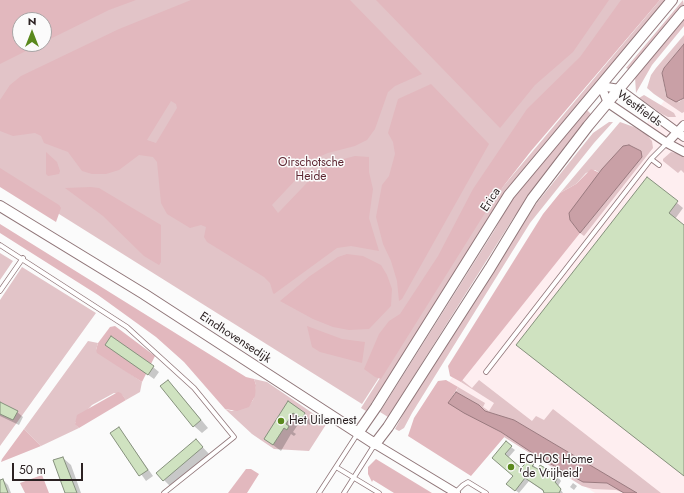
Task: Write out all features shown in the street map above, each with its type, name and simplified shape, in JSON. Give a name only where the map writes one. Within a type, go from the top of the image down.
[{"type":"street","name":"Erica","points":[[358,433],[509,195],[672,0]]},
{"type":"street","points":[[375,444],[388,427],[490,268],[532,199],[619,89],[684,11]]},
{"type":"street","name":"Westfields","points":[[601,86],[619,89],[681,135]]},
{"type":"street","name":"Westfields","points":[[601,86],[608,103],[667,143],[684,152]]},
{"type":"street","name":"Westfields","points":[[667,143],[681,135],[684,125]]},
{"type":"street","name":"Eindhovensedijk","points":[[0,206],[144,294],[375,444],[455,493]]},
{"type":"lane","points":[[486,372],[652,159],[667,143]]},
{"type":"lane","points":[[652,159],[659,165]]},
{"type":"lane","points":[[0,245],[23,258],[127,327],[194,388],[234,437],[164,493]]},
{"type":"lane","points":[[0,291],[23,258]]},
{"type":"lane","points":[[319,493],[358,433]]},
{"type":"lane","points":[[344,493],[375,444]]},
{"type":"lane","points":[[336,467],[379,493]]},
{"type":"lane","name":"Eindhovensedijk","points":[[455,493],[468,482],[486,493]]},
{"type":"shaded area","points":[[0,0],[136,0],[109,10],[52,38],[52,12],[12,12],[12,52],[24,52],[0,64]]},
{"type":"shaded area","points":[[191,0],[350,0],[422,74],[395,86],[388,92],[375,129],[367,140],[355,146],[328,153],[316,158],[272,205],[278,213],[325,164],[355,156],[369,157],[369,172],[373,189],[369,218],[379,251],[351,246],[337,248],[274,294],[270,283],[264,277],[207,242],[204,237],[206,227],[201,225],[190,228],[167,214],[161,203],[157,162],[153,157],[139,155],[119,170],[106,174],[92,174],[82,171],[68,152],[44,143],[41,136],[35,133],[13,136],[0,131],[0,100],[10,85],[21,76],[119,29]],"holes":[[[171,101],[176,104],[177,108],[156,143],[147,140]]]},
{"type":"shaded area","points":[[376,0],[609,0],[573,52],[535,85],[500,128]]},
{"type":"shaded area","points":[[621,0],[660,0],[531,151],[495,197],[381,379],[375,377],[364,369],[379,334],[389,321],[400,314],[438,256],[473,189],[527,109],[580,57]]},
{"type":"shaded area","points":[[684,44],[684,98],[676,102],[667,97],[662,73],[664,68]]},
{"type":"shaded area","points":[[684,75],[684,493],[595,493],[440,393]]},
{"type":"shaded area","points":[[431,84],[489,144],[402,299],[399,301],[397,281],[391,261],[383,244],[376,217],[382,185],[389,176],[395,154],[393,142],[388,133],[398,99]]},
{"type":"shaded area","points":[[629,145],[641,151],[642,157],[580,233],[570,220],[569,213],[602,169],[623,146]]},
{"type":"shaded area","points":[[46,152],[57,162],[60,171],[59,174],[48,176],[46,174]]},
{"type":"shaded area","points":[[0,168],[59,205],[61,208],[56,222],[0,187]]},
{"type":"shaded area","points":[[591,169],[600,173],[570,220],[580,233],[461,382],[450,376],[448,366],[543,214],[560,193],[576,184]]},
{"type":"shaded area","points":[[65,188],[99,188],[161,225],[161,262],[159,265],[144,256],[103,216]]},
{"type":"shaded area","points":[[0,224],[246,377],[254,379],[256,385],[255,396],[249,407],[237,411],[225,409],[184,362],[156,337],[98,295],[0,233]]},
{"type":"shaded area","points":[[347,254],[363,256],[381,265],[387,275],[392,289],[391,306],[369,329],[349,330],[333,327],[313,319],[280,301],[310,276],[338,257]]},
{"type":"shaded area","points":[[115,326],[155,356],[142,382],[97,353],[96,350],[98,343],[110,327]]},
{"type":"shaded area","points":[[307,326],[342,339],[365,342],[362,363],[320,352],[312,347]]},
{"type":"shaded area","points":[[446,380],[458,387],[449,402],[506,435],[471,476],[408,436],[414,418],[438,381]]},
{"type":"shaded area","points":[[118,392],[121,393],[126,400],[79,428],[75,424],[77,415]]},
{"type":"shaded area","points":[[456,392],[479,405],[485,411],[514,420],[637,493],[624,493],[607,483],[583,482],[540,458],[501,432],[448,403]]},
{"type":"shaded area","points":[[24,429],[41,446],[1,462],[2,459]]},
{"type":"shaded area","points":[[376,459],[432,493],[394,493],[373,480],[372,482],[368,474],[368,467]]},
{"type":"shaded area","points":[[246,469],[251,469],[259,474],[247,493],[228,493]]},
{"type":"shaded area","points":[[42,475],[49,493],[25,493],[20,483]]},
{"type":"green space","name":"Oirschotsche Heide","points":[[0,0],[654,0],[513,169],[501,189],[660,0],[670,0],[538,155],[366,411],[361,408],[444,277],[362,404],[0,177]]},
{"type":"green space","points":[[683,0],[684,6],[631,70],[626,68]]},
{"type":"green space","points":[[684,15],[684,26],[652,65],[636,93],[635,77]]},
{"type":"green space","points":[[684,35],[684,44],[664,68],[662,73],[666,95],[679,102],[684,98],[684,112],[682,113],[647,88],[651,75]]},
{"type":"green space","points":[[644,95],[674,113],[676,117],[668,117],[662,114],[639,98]]},
{"type":"green space","points":[[587,110],[593,116],[514,217],[388,417],[380,412],[494,231],[515,193],[581,114]]},
{"type":"green space","points":[[609,122],[613,122],[594,143],[530,223],[404,428],[399,431],[395,429],[505,250],[536,204],[593,133]]},
{"type":"green space","points":[[620,122],[634,127],[647,135],[652,141],[653,148],[584,236],[580,233],[641,157],[641,151],[629,145],[623,146],[600,173],[595,170],[586,173],[576,184],[560,193]]},
{"type":"green space","points":[[671,152],[684,155],[684,173],[681,170],[678,173],[663,161],[663,159]]},
{"type":"green space","points":[[0,253],[13,261],[0,280]]},
{"type":"green space","points":[[22,267],[96,313],[0,446],[0,300]]},
{"type":"green space","points":[[88,341],[98,343],[96,350],[142,382],[140,392],[126,400],[122,395],[114,393],[92,405],[75,423],[79,428],[41,446],[24,429]]},
{"type":"green space","points":[[254,379],[267,382],[327,423],[309,451],[274,449],[252,434],[225,409],[232,411],[250,404],[253,400],[256,385]]},
{"type":"green space","points":[[462,380],[472,388],[479,380],[532,421],[536,416],[544,420],[553,409],[661,493],[637,493],[514,420],[485,411],[479,405],[456,392],[458,387],[485,403],[483,407],[489,411],[494,403],[461,382]]},
{"type":"green space","points":[[506,435],[540,458],[583,482],[607,483],[624,493],[616,490],[593,489],[582,486],[504,437]]},
{"type":"building","points":[[647,177],[678,201],[669,213],[684,225],[684,476],[516,345]]},
{"type":"building","points":[[111,336],[154,366],[148,375],[105,345]]},
{"type":"building","points":[[168,380],[201,420],[193,427],[160,386]]},
{"type":"building","name":"Het Uilennest","points":[[288,401],[305,413],[302,419],[293,413],[286,424],[289,426],[287,430],[284,428],[273,445],[264,439]]},
{"type":"building","points":[[0,402],[18,411],[13,420],[0,414]]},
{"type":"building","points":[[119,427],[148,470],[139,476],[110,433]]},
{"type":"building","points":[[196,439],[203,447],[163,481],[156,473]]},
{"type":"building","name":"ECHOS Home 'de Vrijheid'","points":[[506,441],[512,446],[505,454],[521,468],[529,460],[534,464],[532,466],[538,469],[540,465],[559,476],[555,482],[561,489],[559,493],[544,493],[543,490],[525,478],[515,491],[506,484],[513,476],[492,458]]},
{"type":"building","points":[[63,457],[77,493],[65,493],[53,460]]},
{"type":"building","points":[[3,479],[8,493],[0,493],[0,480]]},
{"type":"place","name":"Het Uilennest","points":[[281,421]]},
{"type":"place","name":"ECHOS Home 'de Vrijheid'","points":[[511,467]]}]
